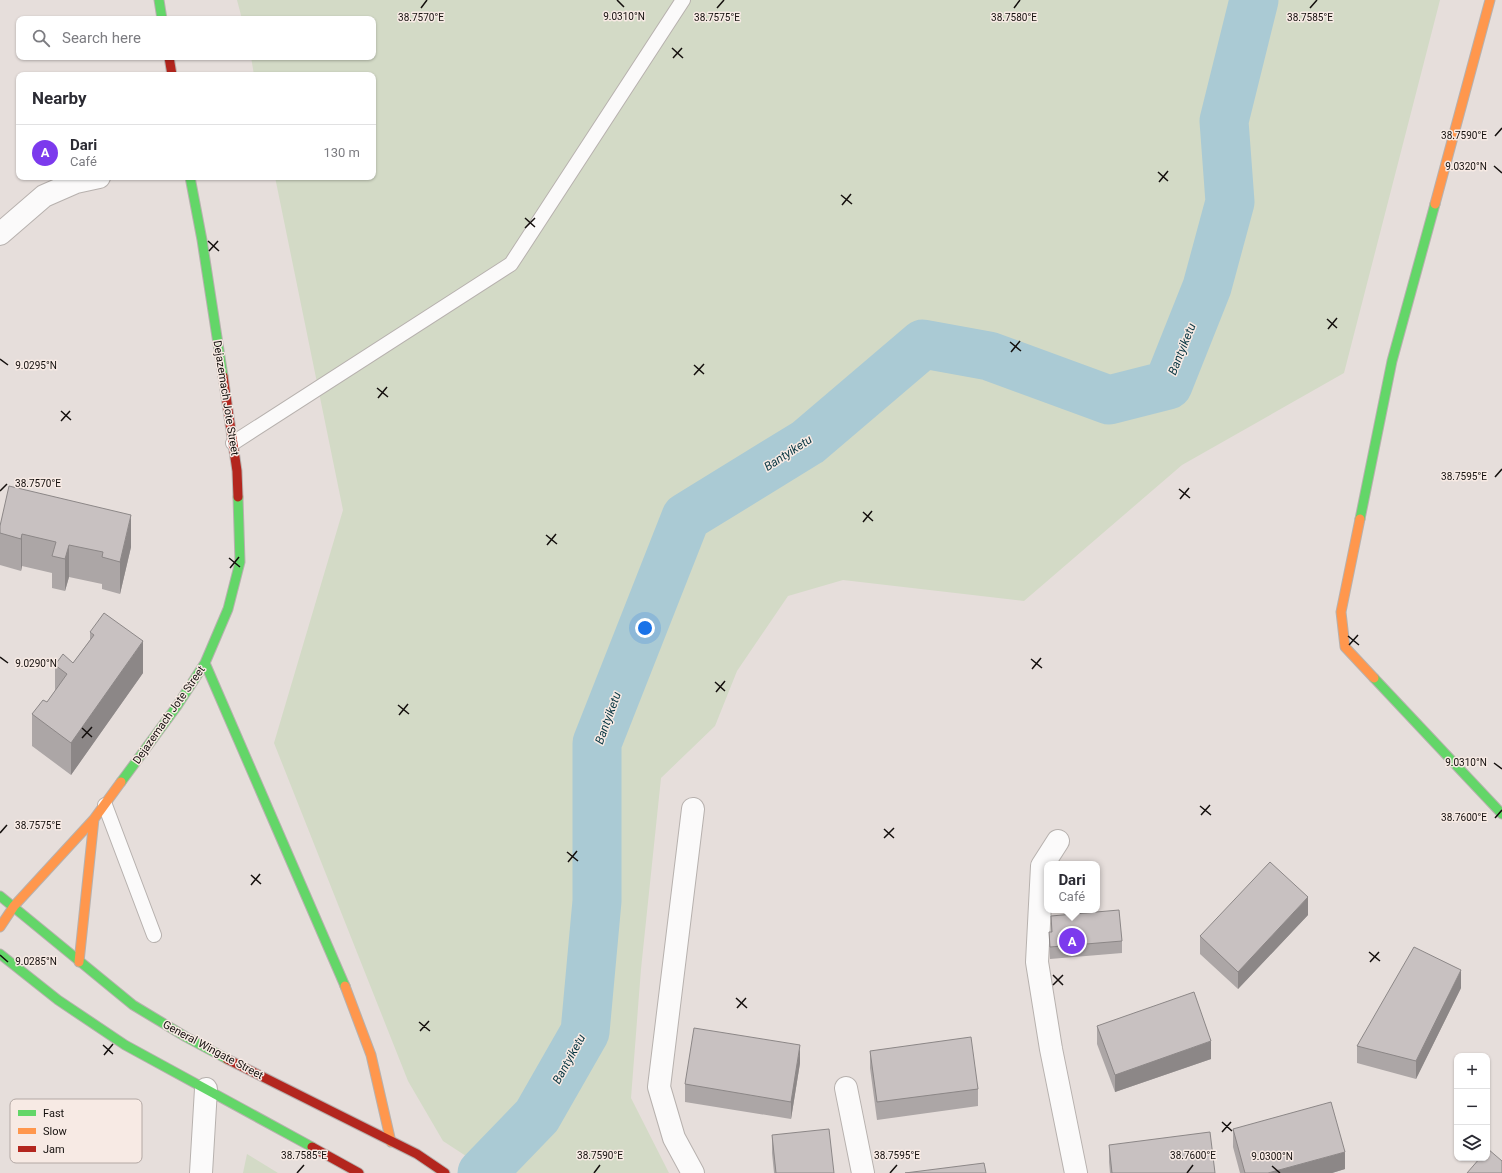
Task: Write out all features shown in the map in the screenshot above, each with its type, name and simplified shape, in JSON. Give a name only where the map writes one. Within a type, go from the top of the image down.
[{"type":"main road","points":[[159,0],[162,16]]},
{"type":"main road","points":[[1490,0],[1392,360],[1341,612],[1345,646],[1502,814]]},
{"type":"main road","points":[[170,60],[172,72]]},
{"type":"main road","name":"Dejazemach Jote Street","points":[[0,927],[14,906],[94,819],[177,706],[205,663],[228,609],[240,562],[237,471],[202,240],[191,180]]},
{"type":"main road","points":[[205,663],[347,991],[371,1055],[391,1142]]},
{"type":"main road","points":[[79,962],[94,819]]},
{"type":"main road","name":"General Wingate Street","points":[[0,896],[133,1005],[186,1037],[417,1154],[445,1173]]},
{"type":"main road","points":[[0,954],[58,1000],[125,1044],[359,1173]]},
{"type":"street","points":[[0,234],[44,196],[76,182],[85,180]]},
{"type":"street","points":[[693,809],[659,1087],[674,1138],[693,1173]]},
{"type":"street","points":[[1045,861],[1058,841]]},
{"type":"street","points":[[1044,863],[1042,866],[1037,962],[1051,1049],[1076,1173]]},
{"type":"street","points":[[201,1173],[206,1088]]},
{"type":"street","points":[[846,1088],[864,1173]]},
{"type":"lane","points":[[233,443],[511,264],[683,0]]},
{"type":"lane","points":[[105,805],[154,936]]},
{"type":"green space","points":[[237,0],[1440,0],[1344,373],[1182,465],[1024,601],[843,580],[788,596],[737,671],[715,726],[661,778],[641,969],[631,1098],[669,1173],[492,1173],[443,1141],[408,1081],[274,743],[343,510],[276,180],[376,180],[376,72],[254,72],[252,60],[376,60],[376,16],[241,16]]},
{"type":"green space","points":[[247,1154],[278,1173],[243,1173]]},
{"type":"building","points":[[9,486],[131,515],[120,562],[102,557],[103,552],[69,545],[65,559],[52,556],[56,542],[22,534],[21,539],[0,533],[0,526]]},
{"type":"building","points":[[104,613],[143,641],[71,743],[32,714],[43,700],[47,702],[67,674],[55,665],[63,654],[73,663],[94,635],[90,632]]},
{"type":"building","points":[[1270,862],[1308,897],[1238,972],[1200,936]]},
{"type":"building","points":[[1119,910],[1122,941],[1050,947],[1049,932],[1052,932],[1051,916],[1100,913],[1100,912]]},
{"type":"building","points":[[1414,947],[1461,970],[1416,1061],[1357,1046]]},
{"type":"building","points":[[1194,992],[1211,1041],[1115,1075],[1097,1026]]},
{"type":"building","points":[[694,1028],[800,1045],[791,1102],[685,1084]]},
{"type":"building","points":[[971,1037],[978,1089],[877,1102],[870,1051]]},
{"type":"building","points":[[1331,1102],[1345,1152],[1268,1173],[1245,1173],[1233,1129]]},
{"type":"building","points":[[829,1129],[834,1173],[776,1173],[772,1135]]},
{"type":"building","points":[[1210,1132],[1215,1173],[1112,1173],[1109,1145]]},
{"type":"building","points":[[1490,1151],[1502,1161],[1502,1173],[1467,1173],[1477,1161],[1490,1161]]},
{"type":"building","points":[[984,1163],[986,1173],[905,1173]]},
{"type":"waterway","name":"Bantyiketu","points":[[482,1173],[537,1116],[585,1032],[597,901],[597,743],[686,517],[808,442],[923,344],[989,356],[1109,400],[1168,385],[1207,287],[1230,202],[1224,121],[1254,0]]},
{"type":"traffic: fast","points":[[159,0],[162,16]]},
{"type":"traffic: fast","points":[[191,180],[202,240],[223,376]]},
{"type":"traffic: fast","points":[[1360,519],[1392,361],[1435,204]]},
{"type":"traffic: fast","points":[[121,782],[177,706],[205,663],[228,609],[240,562],[238,497]]},
{"type":"traffic: fast","points":[[205,663],[345,986]]},
{"type":"traffic: fast","points":[[1374,678],[1502,814]]},
{"type":"traffic: fast","points":[[0,896],[133,1005],[186,1037],[227,1059]]},
{"type":"traffic: fast","points":[[0,954],[58,1000],[125,1045],[312,1147]]},
{"type":"traffic: slow","points":[[1435,204],[1490,0]]},
{"type":"traffic: slow","points":[[1360,519],[1341,612],[1345,647],[1374,678]]},
{"type":"traffic: slow","points":[[0,927],[14,906],[94,819],[121,782]]},
{"type":"traffic: slow","points":[[79,962],[94,819]]},
{"type":"traffic: slow","points":[[345,986],[371,1055],[391,1142]]},
{"type":"traffic: jam","points":[[170,60],[172,72]]},
{"type":"traffic: jam","points":[[223,376],[237,471],[238,497]]},
{"type":"traffic: jam","points":[[227,1059],[417,1154],[445,1173]]},
{"type":"traffic: jam","points":[[312,1147],[359,1173]]},
{"type":"place","name":"Dari","points":[[1072,941]]}]
